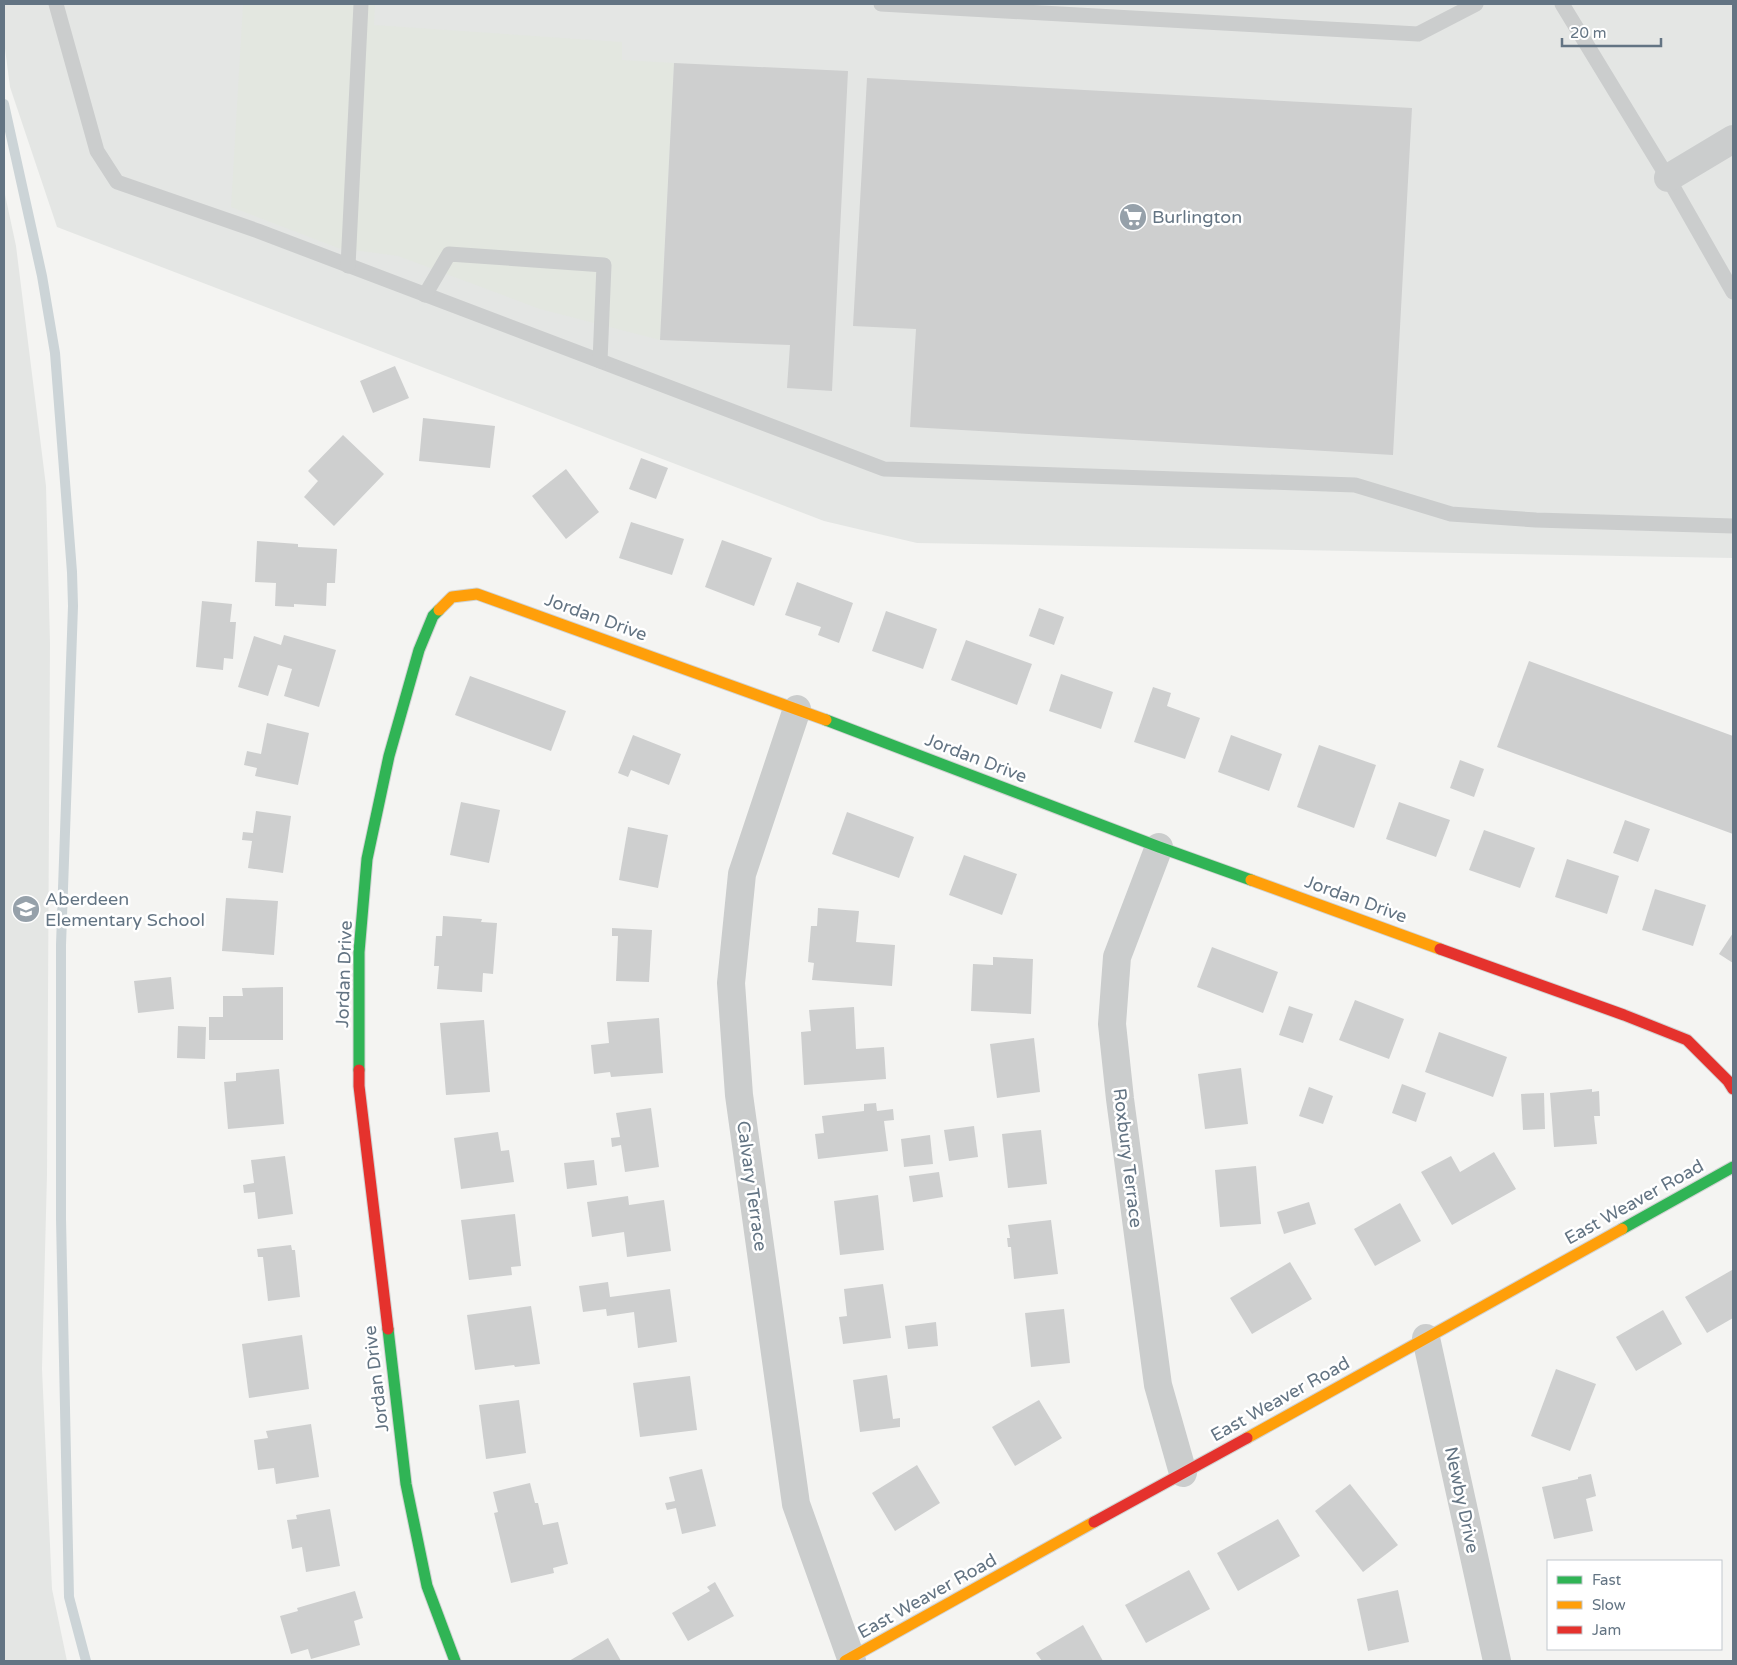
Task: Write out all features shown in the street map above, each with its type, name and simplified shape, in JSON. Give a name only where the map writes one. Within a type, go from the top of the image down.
[{"type":"street","points":[[1668,178],[1733,139]]},
{"type":"street","name":"Jordan Drive","points":[[455,1661],[427,1586],[406,1484],[359,1086],[360,952],[367,859],[389,756],[420,650],[433,616],[452,597],[477,594],[798,709],[1159,847],[1624,1015],[1687,1040],[1733,1088]]},
{"type":"street","name":"Calvary Terrace","points":[[798,709],[742,874],[731,983],[739,1095],[796,1504],[849,1660]]},
{"type":"street","name":"Roxbury Terrace","points":[[1159,847],[1117,957],[1112,1024],[1121,1109],[1158,1385],[1183,1473]]},
{"type":"street","name":"East Weaver Road","points":[[849,1660],[1733,1167]]},
{"type":"street","name":"Newby Drive","points":[[1426,1338],[1497,1661]]},
{"type":"lane","points":[[56,4],[97,152],[117,182],[258,231],[884,469],[1355,485],[1451,514],[1536,520],[1733,526]]},
{"type":"lane","points":[[348,266],[361,4]]},
{"type":"lane","points":[[881,4],[1418,34],[1476,4]]},
{"type":"lane","points":[[1562,4],[1668,178],[1733,292]]},
{"type":"lane","points":[[425,295],[448,254],[604,265],[600,361]]},
{"type":"shaded area","points":[[4,4],[1733,4],[1733,558],[917,543],[824,521],[57,227],[10,87],[4,41]]},
{"type":"shaded area","points":[[243,4],[375,4],[374,25],[622,42],[622,60],[674,63],[660,340],[540,309],[398,256],[338,248],[231,207]]},
{"type":"shaded area","name":"Aberdeen Elementary School","points":[[4,190],[16,246],[46,486],[50,643],[47,1174],[42,1369],[52,1589],[67,1661],[4,1661]]},
{"type":"building","points":[[674,63],[848,71],[832,391],[787,388],[790,345],[660,340]]},
{"type":"building","name":"Burlington","points":[[867,78],[1412,108],[1393,455],[910,427],[916,329],[853,326]]},
{"type":"building","points":[[395,366],[409,398],[373,413],[360,381]]},
{"type":"building","points":[[423,418],[495,426],[490,468],[419,461]]},
{"type":"building","points":[[343,435],[384,474],[334,526],[304,497],[318,481],[308,471]]},
{"type":"building","points":[[641,458],[668,468],[656,499],[629,489]]},
{"type":"building","points":[[566,469],[599,512],[566,539],[532,496]]},
{"type":"building","points":[[631,522],[684,539],[672,575],[619,558]]},
{"type":"building","points":[[722,540],[772,558],[754,606],[705,587]]},
{"type":"building","points":[[257,541],[298,544],[298,547],[337,549],[335,583],[327,583],[326,606],[294,604],[294,607],[275,606],[276,583],[255,582]]},
{"type":"building","points":[[797,582],[853,603],[839,643],[818,635],[821,627],[785,615]]},
{"type":"building","points":[[202,601],[232,604],[230,622],[236,622],[233,659],[224,658],[223,670],[196,667]]},
{"type":"building","points":[[1039,608],[1064,617],[1054,645],[1029,636]]},
{"type":"building","points":[[886,611],[937,629],[923,669],[872,651]]},
{"type":"building","points":[[284,635],[336,650],[319,707],[284,696],[292,669],[278,665],[268,696],[238,687],[254,636],[281,645]]},
{"type":"building","points":[[966,640],[1032,664],[1017,705],[951,680]]},
{"type":"building","points":[[1529,661],[1733,736],[1733,834],[1497,747]]},
{"type":"building","points":[[1061,674],[1113,692],[1101,729],[1049,711]]},
{"type":"building","points":[[470,676],[566,711],[551,751],[455,715]]},
{"type":"building","points":[[1153,687],[1171,693],[1167,706],[1200,718],[1185,759],[1134,742]]},
{"type":"building","points":[[267,723],[309,733],[298,785],[255,776],[257,768],[244,765],[247,751],[261,754]]},
{"type":"building","points":[[633,735],[681,754],[669,785],[631,770],[628,777],[618,773]]},
{"type":"building","points":[[1231,735],[1282,754],[1269,791],[1218,772]]},
{"type":"building","points":[[1319,745],[1376,765],[1354,828],[1297,807]]},
{"type":"building","points":[[1460,760],[1484,769],[1474,797],[1450,788]]},
{"type":"building","points":[[461,802],[500,810],[489,863],[450,855]]},
{"type":"building","points":[[1399,802],[1450,820],[1436,857],[1386,839]]},
{"type":"building","points":[[256,811],[291,816],[283,873],[248,868],[252,841],[242,840],[243,832],[253,833]]},
{"type":"building","points":[[847,812],[914,837],[899,878],[832,854]]},
{"type":"building","points":[[1625,820],[1650,829],[1638,862],[1613,853]]},
{"type":"building","points":[[628,827],[668,835],[658,888],[619,880]]},
{"type":"building","points":[[1484,830],[1535,848],[1520,888],[1469,870]]},
{"type":"building","points":[[964,855],[1017,874],[1002,915],[949,895]]},
{"type":"building","points":[[1567,859],[1619,876],[1607,914],[1555,897]]},
{"type":"building","points":[[1655,889],[1706,905],[1693,946],[1642,930]]},
{"type":"building","points":[[226,898],[278,901],[274,955],[222,951]]},
{"type":"building","points":[[818,908],[859,911],[856,942],[895,945],[892,986],[812,980],[814,963],[808,962],[811,926],[817,926]]},
{"type":"building","points":[[443,916],[482,919],[481,922],[497,923],[493,974],[483,973],[482,992],[437,989],[439,966],[434,966],[436,936],[442,936]]},
{"type":"building","points":[[612,928],[652,930],[649,982],[616,981],[618,936],[612,936]]},
{"type":"building","points":[[1733,933],[1733,963],[1719,954]]},
{"type":"building","points":[[1212,947],[1278,972],[1263,1013],[1197,987]]},
{"type":"building","points":[[993,957],[1033,959],[1031,1014],[971,1011],[973,964],[993,965]]},
{"type":"building","points":[[171,977],[174,1009],[138,1013],[134,981]]},
{"type":"building","points":[[283,987],[283,1040],[209,1040],[209,1017],[223,1017],[223,996],[243,996],[242,988]]},
{"type":"building","points":[[1355,1000],[1404,1019],[1389,1059],[1339,1040]]},
{"type":"building","points":[[1289,1006],[1313,1014],[1303,1043],[1279,1035]]},
{"type":"building","points":[[854,1007],[856,1049],[884,1047],[886,1079],[804,1085],[801,1032],[811,1031],[809,1010]]},
{"type":"building","points":[[659,1018],[663,1073],[611,1077],[610,1072],[594,1074],[591,1045],[609,1043],[607,1022]]},
{"type":"building","points":[[484,1020],[490,1092],[446,1095],[440,1023]]},
{"type":"building","points":[[178,1026],[206,1027],[205,1059],[177,1058]]},
{"type":"building","points":[[1439,1032],[1507,1057],[1493,1097],[1425,1072]]},
{"type":"building","points":[[1034,1038],[1040,1092],[997,1098],[990,1044]]},
{"type":"building","points":[[1241,1068],[1248,1124],[1205,1129],[1198,1074]]},
{"type":"building","points":[[279,1069],[284,1124],[228,1129],[224,1082],[236,1081],[236,1073]]},
{"type":"building","points":[[1402,1084],[1426,1093],[1416,1122],[1392,1113]]},
{"type":"building","points":[[1309,1087],[1333,1096],[1323,1124],[1299,1116]]},
{"type":"building","points":[[1592,1089],[1592,1092],[1599,1091],[1600,1116],[1594,1116],[1597,1144],[1554,1147],[1550,1093]]},
{"type":"building","points":[[1544,1093],[1545,1129],[1523,1130],[1521,1094]]},
{"type":"building","points":[[876,1103],[877,1111],[893,1109],[894,1120],[884,1121],[888,1151],[818,1159],[815,1134],[824,1133],[822,1116],[864,1111],[864,1104]]},
{"type":"building","points":[[651,1108],[659,1167],[625,1172],[621,1145],[612,1147],[611,1138],[620,1137],[616,1113]]},
{"type":"building","points":[[974,1126],[978,1157],[949,1161],[944,1130]]},
{"type":"building","points":[[1041,1130],[1047,1184],[1008,1188],[1002,1134]]},
{"type":"building","points":[[498,1132],[501,1151],[509,1150],[514,1182],[461,1189],[454,1138]]},
{"type":"building","points":[[930,1135],[933,1164],[904,1167],[901,1139]]},
{"type":"building","points":[[1494,1152],[1516,1189],[1452,1225],[1421,1172],[1451,1156],[1460,1172]]},
{"type":"building","points":[[285,1156],[293,1214],[258,1219],[255,1192],[244,1193],[243,1185],[254,1183],[251,1160]]},
{"type":"building","points":[[594,1160],[597,1185],[567,1189],[564,1163]]},
{"type":"building","points":[[1256,1166],[1261,1224],[1220,1227],[1215,1170]]},
{"type":"building","points":[[939,1172],[943,1197],[913,1202],[909,1176]]},
{"type":"building","points":[[878,1195],[884,1250],[840,1255],[834,1201]]},
{"type":"building","points":[[628,1196],[629,1205],[664,1200],[671,1251],[627,1257],[624,1232],[592,1237],[587,1202]]},
{"type":"building","points":[[1309,1202],[1316,1224],[1284,1234],[1277,1212]]},
{"type":"building","points":[[1400,1203],[1421,1241],[1375,1266],[1354,1229]]},
{"type":"building","points":[[515,1214],[521,1266],[511,1267],[512,1275],[469,1280],[461,1220]]},
{"type":"building","points":[[1051,1220],[1058,1274],[1014,1279],[1011,1247],[1008,1247],[1007,1238],[1010,1238],[1008,1225]]},
{"type":"building","points":[[291,1245],[292,1250],[295,1250],[300,1297],[268,1301],[263,1257],[258,1257],[257,1249]]},
{"type":"building","points":[[1290,1262],[1312,1299],[1252,1334],[1230,1298]]},
{"type":"building","points":[[1732,1270],[1733,1318],[1707,1333],[1685,1297]]},
{"type":"building","points":[[608,1282],[610,1297],[670,1289],[677,1342],[638,1348],[634,1312],[607,1316],[606,1309],[583,1312],[579,1286]]},
{"type":"building","points":[[883,1284],[891,1338],[843,1344],[839,1317],[847,1316],[844,1289]]},
{"type":"building","points":[[531,1306],[540,1364],[475,1370],[467,1315]]},
{"type":"building","points":[[1064,1309],[1070,1363],[1031,1367],[1025,1313]]},
{"type":"building","points":[[1663,1310],[1682,1344],[1636,1371],[1616,1337]]},
{"type":"building","points":[[936,1322],[938,1346],[908,1349],[905,1326]]},
{"type":"building","points":[[302,1335],[309,1389],[249,1398],[242,1344]]},
{"type":"building","points":[[1556,1369],[1596,1384],[1570,1451],[1531,1436]]},
{"type":"building","points":[[887,1375],[893,1419],[900,1418],[900,1427],[860,1432],[853,1380]]},
{"type":"building","points":[[690,1376],[697,1430],[640,1437],[633,1383]]},
{"type":"building","points":[[519,1400],[526,1453],[486,1459],[479,1405]]},
{"type":"building","points":[[1039,1400],[1062,1438],[1015,1466],[992,1427]]},
{"type":"building","points":[[311,1424],[319,1477],[276,1484],[274,1468],[258,1470],[254,1440],[268,1438],[266,1431]]},
{"type":"building","points":[[917,1465],[940,1503],[895,1531],[872,1493]]},
{"type":"building","points":[[702,1469],[716,1526],[682,1534],[676,1508],[667,1510],[665,1503],[675,1501],[669,1477]]},
{"type":"building","points":[[1591,1474],[1596,1496],[1586,1499],[1593,1531],[1554,1539],[1542,1487]]},
{"type":"building","points":[[530,1483],[535,1503],[538,1503],[543,1525],[558,1522],[568,1564],[553,1568],[554,1573],[511,1583],[494,1513],[498,1512],[493,1492]]},
{"type":"building","points":[[1350,1484],[1398,1545],[1363,1572],[1315,1511]]},
{"type":"building","points":[[330,1509],[340,1566],[306,1572],[302,1547],[292,1549],[287,1520],[297,1519],[296,1515]]},
{"type":"building","points":[[1278,1519],[1300,1556],[1238,1591],[1217,1553]]},
{"type":"building","points":[[1189,1570],[1210,1609],[1146,1643],[1125,1605]]},
{"type":"building","points":[[715,1582],[734,1616],[688,1641],[672,1613],[710,1591],[707,1587]]},
{"type":"building","points":[[1398,1590],[1409,1642],[1368,1651],[1357,1599]]},
{"type":"building","points":[[355,1591],[363,1618],[354,1621],[360,1645],[311,1659],[308,1649],[291,1654],[280,1616],[298,1611],[297,1608]]},
{"type":"building","points":[[1083,1625],[1103,1661],[1042,1661],[1036,1653]]},
{"type":"building","points":[[608,1638],[621,1661],[569,1661]]},
{"type":"waterway","points":[[4,104],[42,276],[55,353],[72,572],[73,606],[61,945],[61,1219],[69,1597],[86,1661]]},
{"type":"traffic: fast","points":[[359,1070],[359,952],[367,859],[389,756],[419,650],[433,616],[439,610]]},
{"type":"traffic: fast","points":[[826,720],[1159,847],[1251,880]]},
{"type":"traffic: fast","points":[[1622,1229],[1733,1167]]},
{"type":"traffic: fast","points":[[388,1329],[406,1484],[427,1586],[455,1661]]},
{"type":"traffic: slow","points":[[439,610],[452,597],[477,594],[826,720]]},
{"type":"traffic: slow","points":[[1251,880],[1440,949]]},
{"type":"traffic: slow","points":[[1247,1438],[1622,1229]]},
{"type":"traffic: slow","points":[[845,1661],[1094,1522]]},
{"type":"traffic: jam","points":[[1440,949],[1624,1015],[1687,1040],[1728,1081],[1733,1089]]},
{"type":"traffic: jam","points":[[359,1070],[359,1086],[388,1329]]},
{"type":"traffic: jam","points":[[1094,1522],[1247,1438]]},
{"type":"place","name":"Burlington","points":[[1133,217]]},
{"type":"place","name":"Aberdeen Elementary School","points":[[26,909]]}]
